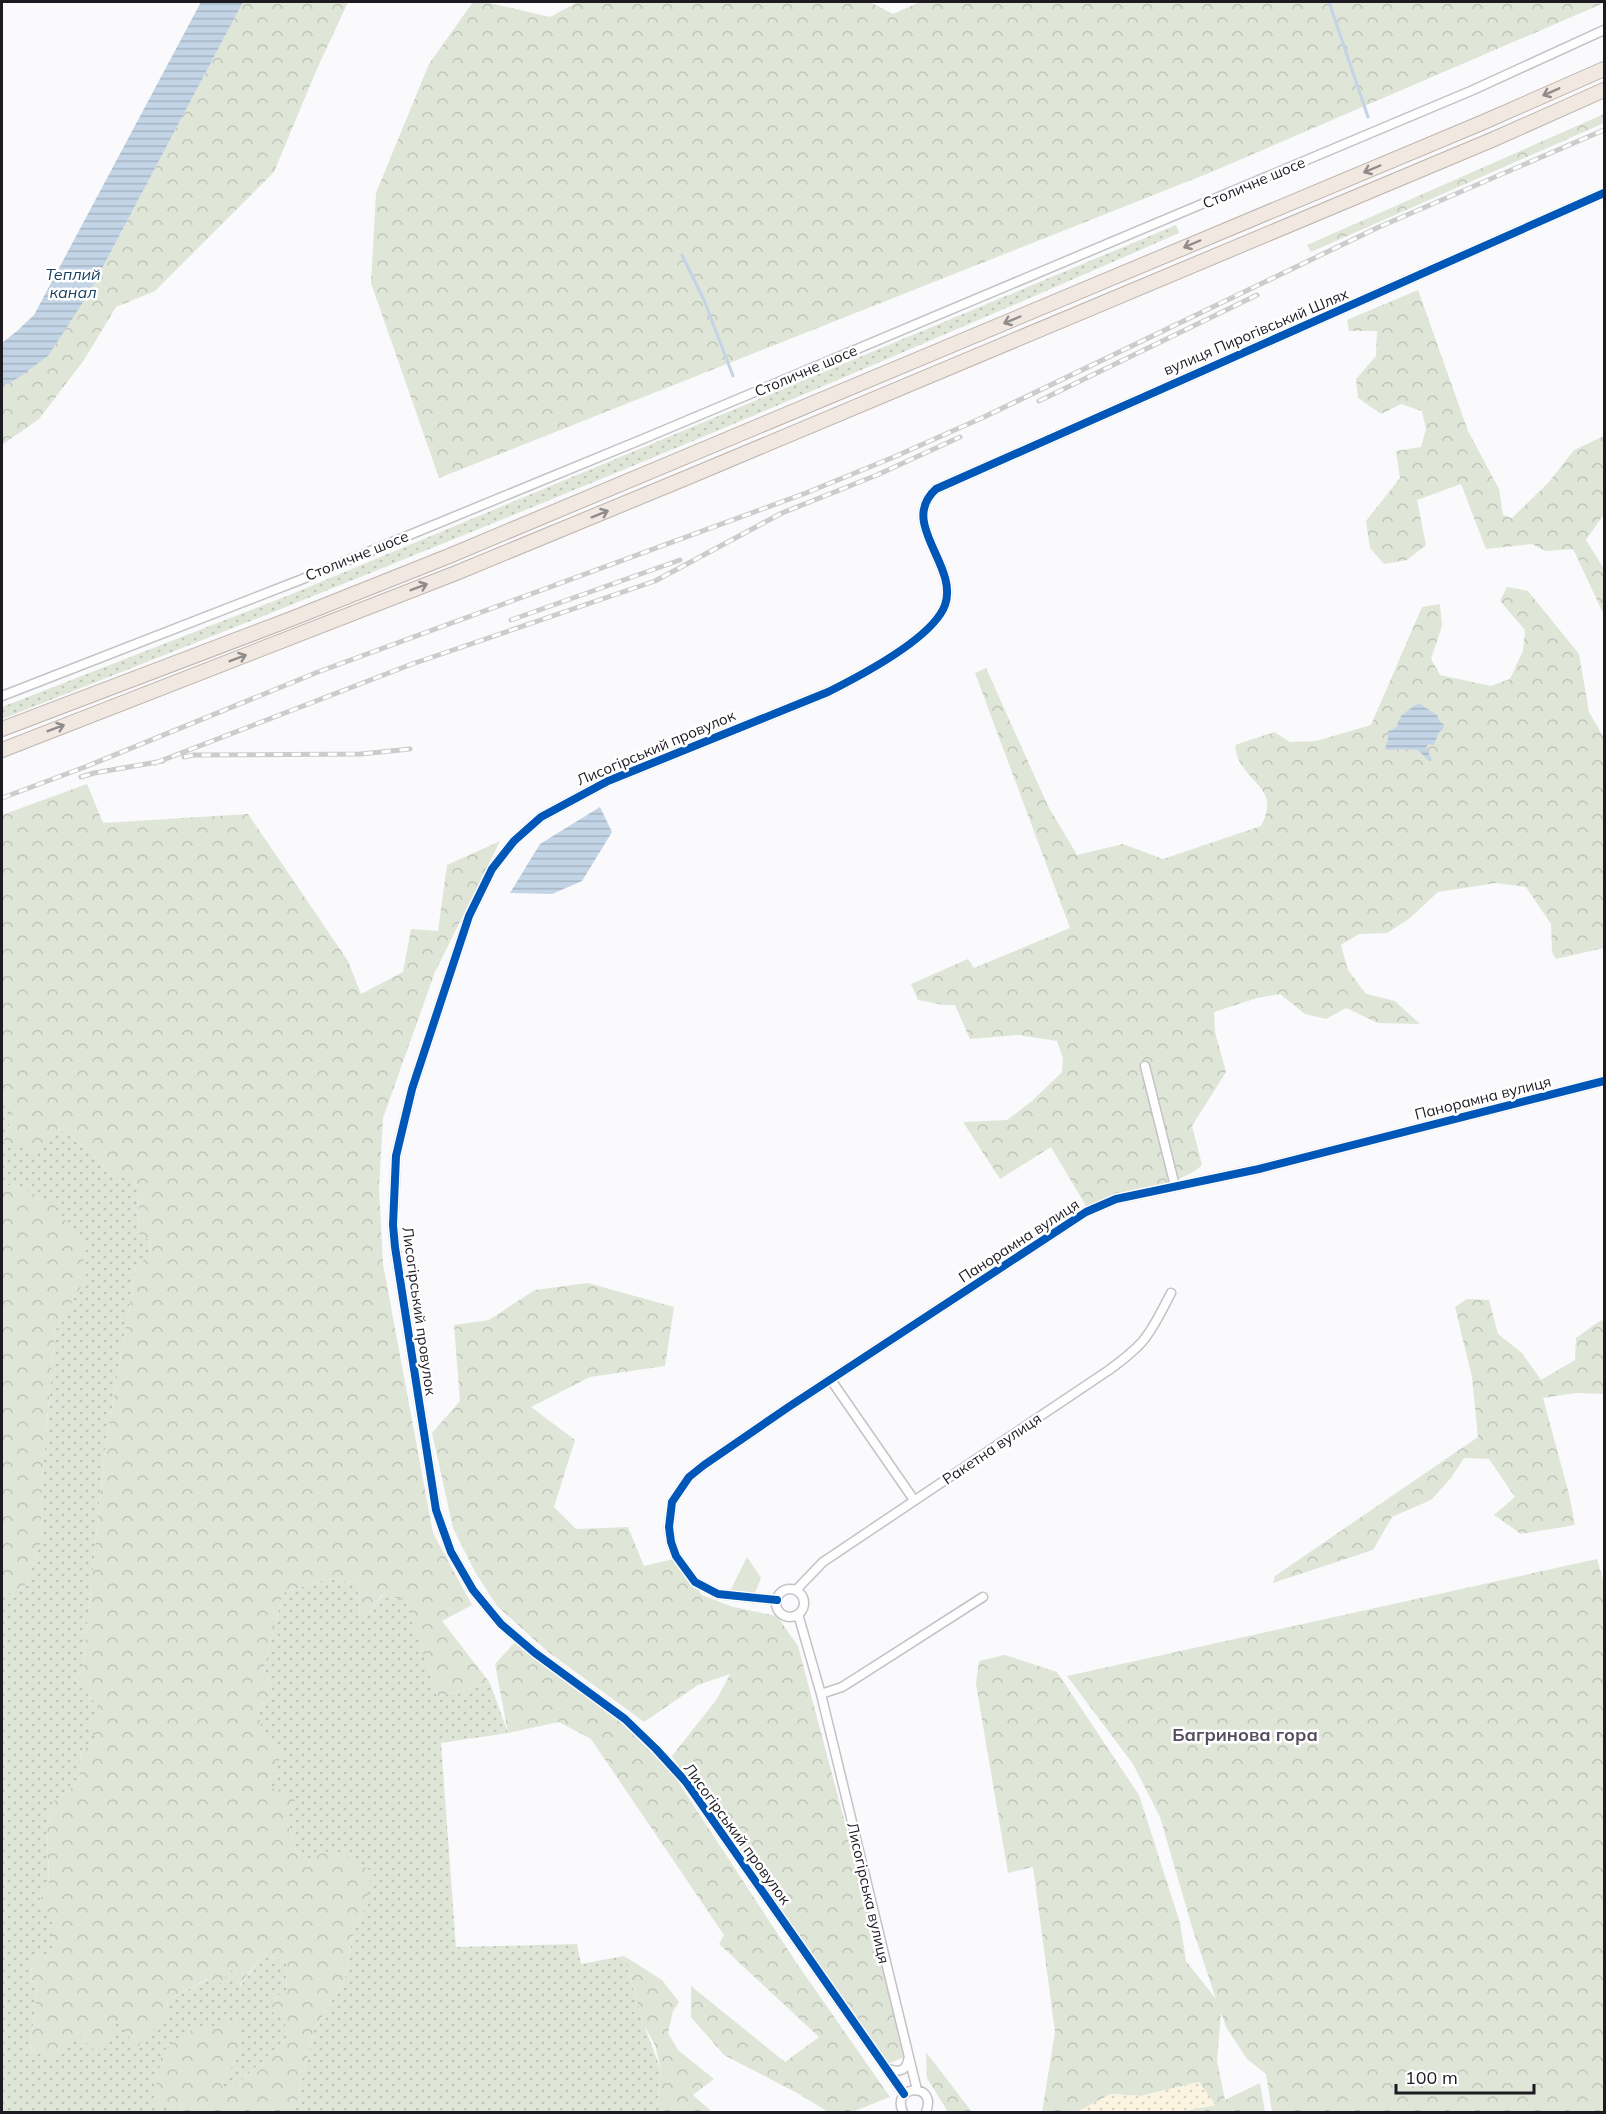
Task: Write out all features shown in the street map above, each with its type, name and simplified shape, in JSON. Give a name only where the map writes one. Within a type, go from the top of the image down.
[{"type":"highway","points":[[2,729],[291,620],[449,556],[1605,69]]},
{"type":"highway","points":[[2,750],[446,577],[1494,139],[1605,90]]},
{"type":"street","name":"Столичне шосе","points":[[2,696],[300,580],[654,434],[1442,103],[1605,30]]},
{"type":"street","name":"вулиця Пирогівський Шлях","points":[[925,503],[930,494],[944,484],[1605,193]]},
{"type":"street","name":"Лисогірський провулок","points":[[904,2094],[686,1782],[624,1719],[535,1653],[501,1624],[461,1571],[436,1510],[393,1225],[396,1156],[412,1089],[469,916],[483,885],[502,855],[526,828],[579,795],[608,781],[828,692],[858,677],[926,631],[941,613],[947,598],[947,589],[945,578],[923,522],[925,503]]},
{"type":"street","points":[[1145,1066],[1176,1186]]},
{"type":"street","name":"Панорамна вулиця","points":[[777,1600],[718,1594],[695,1582],[676,1556],[669,1527],[672,1502],[689,1477],[831,1380],[1086,1212],[1116,1199],[1259,1169],[1605,1081]]},
{"type":"street","name":"Ракетна вулиця","points":[[796,1590],[824,1562],[1080,1390],[1132,1352],[1155,1323],[1171,1293]]},
{"type":"street","points":[[831,1380],[914,1500]]},
{"type":"street","points":[[784,1590],[796,1590],[804,1599],[803,1607],[798,1614],[788,1616],[782,1614],[777,1600],[784,1590]]},
{"type":"street","points":[[821,1695],[842,1687],[983,1597]]},
{"type":"street","name":"Лисогірська вулиця","points":[[798,1614],[821,1695],[908,2060],[917,2090],[928,2098],[929,2105],[926,2112]]},
{"type":"street","points":[[885,2068],[894,2072],[902,2070],[907,2066],[908,2060]]},
{"type":"street","points":[[903,2112],[900,2107],[904,2094],[917,2090]]},
{"type":"green space","points":[[243,2],[348,2],[316,71],[274,172],[155,291],[116,307],[84,360],[39,419],[2,445],[2,387],[18,378],[89,293]]},
{"type":"green space","points":[[473,2],[485,2],[550,17],[578,2],[870,2],[893,14],[920,2],[1604,3],[1209,173],[439,478],[371,283],[376,193],[429,64]]},
{"type":"green space","points":[[1604,114],[1604,123],[1311,252],[1307,245]]},
{"type":"green space","points":[[1176,225],[1179,233],[740,421],[445,543],[2,719],[2,707],[287,596]]},
{"type":"green space","points":[[1418,290],[1468,431],[1499,489],[1503,515],[1512,518],[1549,482],[1574,450],[1604,436],[1604,514],[1586,540],[1604,569],[1604,615],[1573,549],[1545,551],[1532,544],[1486,549],[1461,484],[1417,500],[1426,545],[1407,560],[1384,564],[1370,548],[1366,521],[1400,478],[1396,451],[1421,447],[1426,429],[1422,411],[1401,404],[1381,414],[1358,398],[1356,379],[1376,356],[1377,331],[1349,331],[1347,320]]},
{"type":"green space","points":[[1507,587],[1528,591],[1579,654],[1589,712],[1604,738],[1604,948],[1556,959],[1552,952],[1551,924],[1526,887],[1496,883],[1438,892],[1410,918],[1387,933],[1359,934],[1341,945],[1348,970],[1366,994],[1395,1001],[1420,1024],[1378,1023],[1346,1008],[1326,1019],[1305,1014],[1280,994],[1257,998],[1214,1012],[1215,1032],[1226,1072],[1192,1126],[1202,1165],[1180,1179],[1086,1206],[1051,1147],[1000,1179],[963,1122],[1007,1120],[1032,1101],[1062,1072],[1063,1059],[1057,1041],[1018,1035],[970,1039],[955,1005],[918,1000],[911,984],[968,959],[974,968],[1070,928],[975,673],[986,668],[1048,806],[1077,855],[1123,844],[1163,859],[1261,826],[1266,815],[1266,798],[1240,762],[1235,745],[1274,732],[1290,742],[1316,741],[1371,725],[1422,607],[1440,604],[1442,626],[1431,659],[1440,675],[1491,686],[1510,679],[1523,651],[1525,630],[1500,601]]},
{"type":"green space","points":[[87,784],[103,823],[248,814],[348,961],[361,994],[403,972],[411,929],[438,931],[447,865],[500,841],[435,972],[383,1118],[379,1188],[383,1264],[433,1533],[472,1605],[442,1621],[490,1683],[438,1697],[405,1601],[383,1594],[360,1624],[358,1583],[328,1579],[283,1593],[264,1668],[274,1695],[258,1708],[263,1739],[283,1750],[269,1786],[295,1800],[285,1817],[300,1862],[334,1849],[371,1871],[367,1904],[354,1929],[345,1978],[314,2030],[294,2112],[179,2112],[153,2104],[162,2052],[189,2031],[238,2021],[241,2052],[221,2083],[225,2095],[286,2040],[285,2020],[271,2011],[273,1995],[287,1994],[286,1962],[264,1954],[239,1986],[233,1969],[217,1986],[207,1979],[168,2000],[165,2020],[137,2047],[116,2021],[107,2048],[95,2051],[75,2032],[56,2058],[30,2050],[37,1989],[30,1978],[34,1955],[52,1954],[52,1921],[39,1901],[49,1885],[47,1826],[53,1802],[79,1782],[81,1752],[96,1738],[85,1726],[103,1712],[74,1678],[83,1670],[104,1457],[136,1267],[150,1254],[149,1240],[138,1233],[139,1188],[131,1178],[115,1178],[87,1148],[58,1128],[39,1152],[3,1143],[12,1116],[4,1103],[2,1104],[2,815]]},
{"type":"green space","points":[[4,1102],[12,1116],[3,1143],[58,1128],[87,1148],[115,1178],[131,1178],[139,1188],[138,1233],[149,1240],[150,1255],[136,1267],[104,1457],[83,1670],[74,1678],[103,1712],[96,1738],[81,1752],[79,1782],[53,1802],[47,1826],[49,1885],[39,1901],[52,1920],[52,1955],[34,1955],[30,1978],[37,1989],[30,2050],[75,2032],[95,2050],[115,2020],[165,2020],[168,2000],[208,1979],[233,1969],[240,1986],[264,1954],[286,1962],[286,2040],[224,2096],[221,2083],[241,2052],[178,2110],[179,2112],[2,2112],[2,1596],[24,1587],[41,1542],[42,1479],[55,1331],[85,1279],[22,1188],[2,1184],[2,1104]]},
{"type":"green space","points":[[2,1184],[22,1188],[53,1203],[82,1243],[85,1280],[55,1331],[42,1479],[41,1542],[24,1587],[2,1596]]},
{"type":"green space","points":[[588,1283],[674,1307],[665,1366],[590,1377],[531,1407],[575,1440],[554,1507],[576,1529],[628,1527],[644,1566],[674,1559],[702,1595],[733,1607],[777,1616],[798,1646],[907,2056],[887,2064],[672,1756],[717,1699],[730,1674],[698,1685],[644,1722],[547,1651],[497,1606],[475,1572],[453,1528],[432,1433],[460,1401],[454,1325],[489,1320],[535,1290]]},
{"type":"green space","points":[[1467,1299],[1489,1300],[1498,1334],[1522,1353],[1541,1380],[1575,1360],[1576,1338],[1601,1320],[1604,1322],[1604,1394],[1576,1393],[1543,1398],[1575,1525],[1521,1534],[1494,1515],[1515,1497],[1489,1459],[1464,1458],[1451,1478],[1431,1500],[1392,1517],[1373,1550],[1273,1583],[1275,1576],[1478,1437],[1472,1377],[1455,1307]]},
{"type":"green space","points":[[747,1557],[761,1578],[754,1595],[730,1591]]},
{"type":"green space","points":[[1597,1559],[1604,1583],[1604,2112],[1272,2112],[1266,2074],[1247,2059],[1226,2027],[1221,2012],[1217,2061],[1225,2100],[1260,2083],[1265,2112],[1178,2112],[1215,2105],[1199,2082],[1141,2096],[1111,2094],[1077,2112],[1042,2112],[1055,2032],[1033,1867],[1008,1873],[976,1684],[979,1661],[1005,1655],[1057,1672],[1139,1795],[1180,1923],[1186,1961],[1216,1999],[1160,1817],[1133,1764],[1067,1676]]},
{"type":"green space","points":[[328,1579],[358,1583],[360,1623],[384,1594],[406,1601],[438,1697],[490,1683],[508,1733],[441,1743],[456,1947],[577,1944],[581,1964],[624,1956],[644,2025],[661,2070],[657,2107],[664,2112],[294,2112],[314,2030],[345,1978],[354,1929],[367,1904],[300,1862],[285,1817],[269,1786],[258,1708],[274,1695],[264,1668],[283,1593]]},
{"type":"green space","points":[[514,1643],[622,1723],[675,1777],[798,1965],[890,2097],[852,2112],[828,2112],[799,2094],[724,2055],[691,2017],[691,1986],[785,2062],[819,2037],[719,1944],[724,1935],[591,1739],[559,1722],[508,1733],[495,1664]]},
{"type":"green space","points":[[624,1956],[662,1980],[679,2002],[673,2011],[668,2033],[678,2050],[714,2079],[693,2095],[710,2112],[664,2112],[657,2107],[661,2070],[655,2045],[644,2025]]},
{"type":"green space","points":[[926,2052],[972,2112],[948,2112],[927,2078]]},
{"type":"sand","points":[[1199,2082],[1216,2105],[1178,2112],[1077,2112],[1111,2094],[1141,2096]]},
{"type":"water","name":"Теплий канал","points":[[201,2],[243,2],[89,293],[48,356],[2,387],[2,343],[34,315]]},
{"type":"water","points":[[1420,704],[1437,715],[1440,722],[1444,724],[1434,745],[1429,744],[1426,747],[1432,760],[1429,761],[1418,750],[1385,749],[1388,731],[1397,726],[1401,716],[1415,705]]},
{"type":"water","points":[[600,807],[612,832],[582,881],[552,894],[510,893],[540,844]]},
{"type":"waterway","points":[[1329,2],[1368,117]]},
{"type":"waterway","points":[[682,255],[704,300],[733,376]]},
{"type":"railway","points":[[2,798],[85,767],[318,672],[806,493],[894,457],[984,417],[1379,227],[1604,130]]},
{"type":"railway","points":[[1039,401],[1257,295]]},
{"type":"railway","points":[[155,763],[412,664],[655,581],[782,513],[877,475],[960,437]]},
{"type":"railway","points":[[511,620],[680,560]]},
{"type":"railway","points":[[184,757],[194,755],[361,754],[410,749]]},
{"type":"railway","points":[[81,777],[163,761]]},
{"type":"cycle path","points":[[904,2094],[686,1782],[625,1719],[535,1653],[501,1624],[473,1590],[451,1552],[436,1510],[393,1225],[396,1156],[412,1089],[469,916],[492,869],[514,841],[541,817],[608,781],[828,692],[894,655],[926,630],[938,618],[945,605],[947,590],[923,516],[926,502],[936,489],[1604,193]]},
{"type":"cycle path","points":[[777,1600],[718,1594],[695,1582],[676,1556],[669,1527],[672,1502],[689,1477],[790,1406],[1086,1212],[1116,1199],[1259,1169],[1604,1081]]},
{"type":"district","name":"Багринова гора","points":[[1245,1735]]}]
